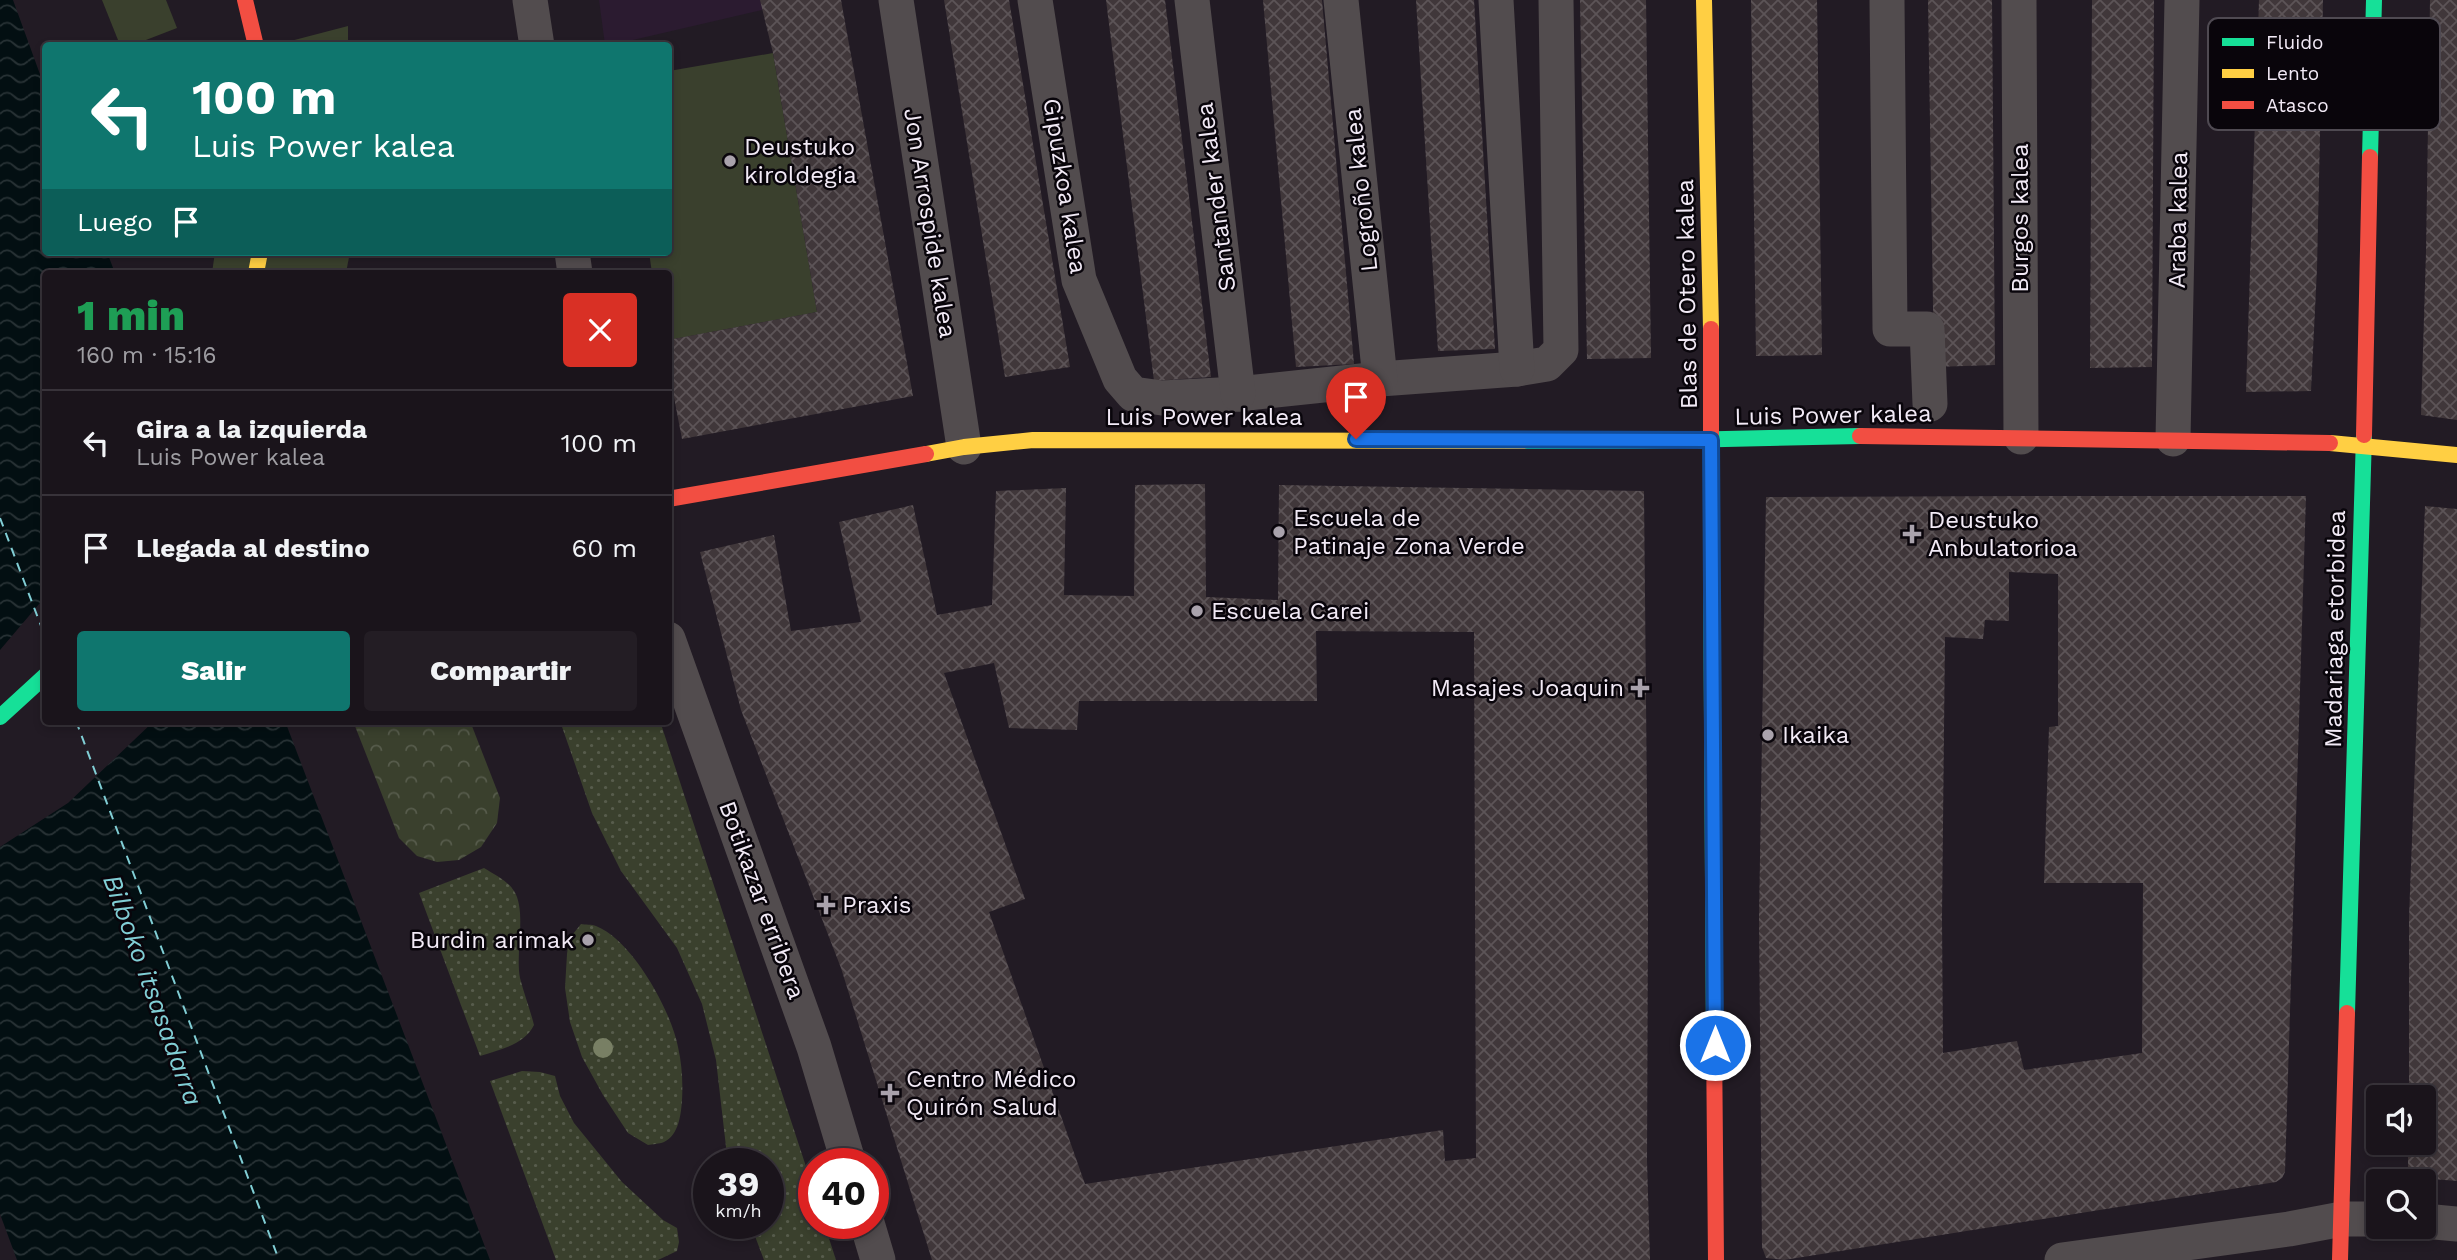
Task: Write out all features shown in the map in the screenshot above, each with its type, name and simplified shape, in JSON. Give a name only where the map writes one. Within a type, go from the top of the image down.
[{"type":"street","points":[[246,0],[255,42]]},
{"type":"street","points":[[530,0],[536,42]]},
{"type":"street","name":"Jon Arrospide kalea","points":[[896,0],[964,447]]},
{"type":"street","name":"Gipuzkoa kalea","points":[[1035,0],[1079,280],[1121,379],[1133,394],[1163,398],[1238,394],[1380,379],[1517,369],[1547,364],[1561,350],[1556,0]]},
{"type":"street","name":"Santander kalea","points":[[1192,0],[1238,394]]},
{"type":"street","name":"Logroño kalea","points":[[1341,0],[1380,379]]},
{"type":"street","points":[[1496,0],[1517,369]]},
{"type":"street","name":"Blas de Otero kalea","points":[[1704,0],[1712,368],[1716,1260]]},
{"type":"street","points":[[1887,0],[1891,330],[1927,329],[1930,404]]},
{"type":"street","name":"Burgos kalea","points":[[2019,0],[2021,437]]},
{"type":"street","name":"Araba kalea","points":[[2173,439],[2182,0]]},
{"type":"street","name":"Madariaga etorbidea","points":[[2374,0],[2374,18]]},
{"type":"street","name":"Madariaga etorbidea","points":[[2340,1260],[2371,130]]},
{"type":"street","name":"Luis Power kalea","points":[[672,498],[964,447],[1032,440],[2021,437],[2364,445],[2457,455]]},
{"type":"street","name":"Botikazar erribera","points":[[672,650],[814,1046],[844,1148]]},
{"type":"street","points":[[0,717],[42,679]]},
{"type":"street","points":[[2062,1260],[2289,1229],[2342,1219],[2366,1219]]},
{"type":"street","points":[[2436,1222],[2457,1224]]},
{"type":"street","points":[[872,1239],[878,1260]]},
{"type":"shaded area","points":[[599,0],[822,0],[762,10],[624,42],[605,42]]},
{"type":"green space","points":[[102,0],[166,0],[177,28],[141,42],[119,42]]},
{"type":"green space","points":[[348,26],[348,42],[287,42]]},
{"type":"green space","name":"Deustuko kiroldegia","points":[[773,53],[817,312],[672,339],[672,270],[652,270],[650,256],[672,256],[672,70]]},
{"type":"green space","points":[[214,256],[349,256],[347,270],[212,270]]},
{"type":"green space","points":[[355,725],[472,725],[500,798],[497,823],[481,847],[459,860],[437,862],[417,856],[399,838]]},
{"type":"green space","points":[[561,725],[661,725],[800,1148],[798,1239],[829,1239],[836,1260],[764,1260],[756,1239],[784,1239],[784,1148],[726,1148],[716,1060],[702,1004],[677,948],[621,871],[592,813]]},
{"type":"green space","points":[[484,868],[508,884],[518,899],[520,978],[534,1025],[518,1042],[480,1056],[419,893]]},
{"type":"green space","points":[[581,924],[596,926],[610,934],[636,961],[658,996],[674,1032],[681,1067],[682,1106],[676,1129],[664,1142],[648,1145],[628,1133],[582,1057],[570,1022],[565,988],[569,939]]},
{"type":"green space","points":[[522,1071],[555,1076],[560,1096],[574,1123],[622,1182],[663,1220],[677,1228],[677,1251],[658,1260],[556,1260],[490,1081]]},
{"type":"water","name":"Bilboko itsasadarra","points":[[0,0],[13,0],[42,80],[42,256],[109,256],[114,270],[42,270],[42,725],[287,725],[490,1260],[17,1260],[0,1214]]},
{"type":"pier","points":[[42,601],[42,725],[150,725],[68,803],[0,847],[0,650]]},
{"type":"building","points":[[760,0],[841,0],[913,396],[682,439],[672,387],[672,339],[817,312],[773,53]]},
{"type":"building","points":[[944,0],[1009,0],[1070,367],[1005,377]]},
{"type":"building","points":[[1106,0],[1165,0],[1211,377],[1154,381]]},
{"type":"building","points":[[1263,0],[1322,0],[1354,364],[1296,367]]},
{"type":"building","points":[[1416,0],[1474,0],[1495,349],[1438,351]]},
{"type":"building","points":[[1580,0],[1646,0],[1651,358],[1587,359]]},
{"type":"building","points":[[1751,0],[1817,0],[1822,355],[1756,356]]},
{"type":"building","points":[[1928,0],[1992,0],[1995,365],[1934,367]]},
{"type":"building","points":[[2092,0],[2154,0],[2152,367],[2090,368]]},
{"type":"building","points":[[2259,0],[2323,0],[2323,18],[2258,18]]},
{"type":"building","points":[[2430,0],[2457,0],[2457,420],[2421,415],[2428,130],[2440,130],[2440,18],[2430,18]]},
{"type":"building","points":[[2255,130],[2320,130],[2311,391],[2246,392]]},
{"type":"building","points":[[1205,484],[1206,597],[1278,600],[1279,485],[1644,491],[1648,911],[1647,1161],[1650,1260],[932,1260],[841,968],[741,710],[700,552],[774,535],[791,631],[861,622],[839,522],[913,505],[937,615],[992,605],[996,491],[1066,488],[1064,595],[1134,596],[1135,485]],"holes":[[[1316,631],[1474,632],[1476,1158],[1445,1161],[1443,1130],[1085,1184],[989,912],[1025,899],[944,673],[994,663],[1009,728],[1077,730],[1079,701],[1317,701]]]},
{"type":"building","points":[[2306,496],[2285,1172],[2282,1178],[2276,1182],[1784,1260],[1766,1258],[1762,1247],[1759,918],[1766,497]],"holes":[[[2009,572],[2058,574],[2058,726],[2049,727],[2044,883],[2143,883],[2142,1053],[2024,1070],[2017,1041],[1943,1053],[1945,637],[1983,639],[1985,620],[2009,621]]]},
{"type":"building","points":[[2425,506],[2457,509],[2457,1181],[2436,1179],[2436,1169],[2408,1169],[2408,1155],[2436,1155],[2436,1085],[2409,1085],[2409,917]]},
{"type":"ferry route","points":[[0,518],[42,628]]},
{"type":"ferry route","points":[[78,725],[279,1260]]},
{"type":"traffic: fast","points":[[2374,0],[2374,18]]},
{"type":"traffic: fast","points":[[2370,157],[2371,130]]},
{"type":"traffic: fast","points":[[2347,1013],[2364,435]]},
{"type":"traffic: fast","points":[[1523,441],[1860,436]]},
{"type":"traffic: fast","points":[[1711,562],[1714,1037]]},
{"type":"traffic: fast","points":[[0,717],[42,679]]},
{"type":"traffic: slow","points":[[1704,0],[1711,329]]},
{"type":"traffic: slow","points":[[257,270],[259,256]]},
{"type":"traffic: slow","points":[[926,454],[1033,440],[1523,441]]},
{"type":"traffic: slow","points":[[2330,443],[2457,455]]},
{"type":"traffic: jam","points":[[245,0],[255,42]]},
{"type":"traffic: jam","points":[[2364,435],[2370,157]]},
{"type":"traffic: jam","points":[[1711,329],[1711,562]]},
{"type":"traffic: jam","points":[[1860,436],[2330,443]]},
{"type":"traffic: jam","points":[[672,498],[926,454]]},
{"type":"traffic: jam","points":[[2340,1260],[2347,1013]]},
{"type":"traffic: jam","points":[[1714,1037],[1716,1260]]},
{"type":"place","name":"Deustuko kiroldegia","points":[[730,161]]},
{"type":"place","name":"Escuela de Patinaje Zona Verde","points":[[1279,532]]},
{"type":"place","name":"Deustuko Anbulatorioa","points":[[1912,534]]},
{"type":"place","name":"Escuela Carei","points":[[1197,611]]},
{"type":"place","name":"Masajes Joaquin","points":[[1640,688]]},
{"type":"place","name":"Ikaika","points":[[1768,735]]},
{"type":"place","name":"Praxis","points":[[826,905]]},
{"type":"place","name":"Burdin arimak","points":[[588,940]]},
{"type":"place","name":"Centro Médico Quirón Salud","points":[[890,1093]]},
{"type":"route","points":[[1356,439],[1711,440],[1715,1045]]}]
